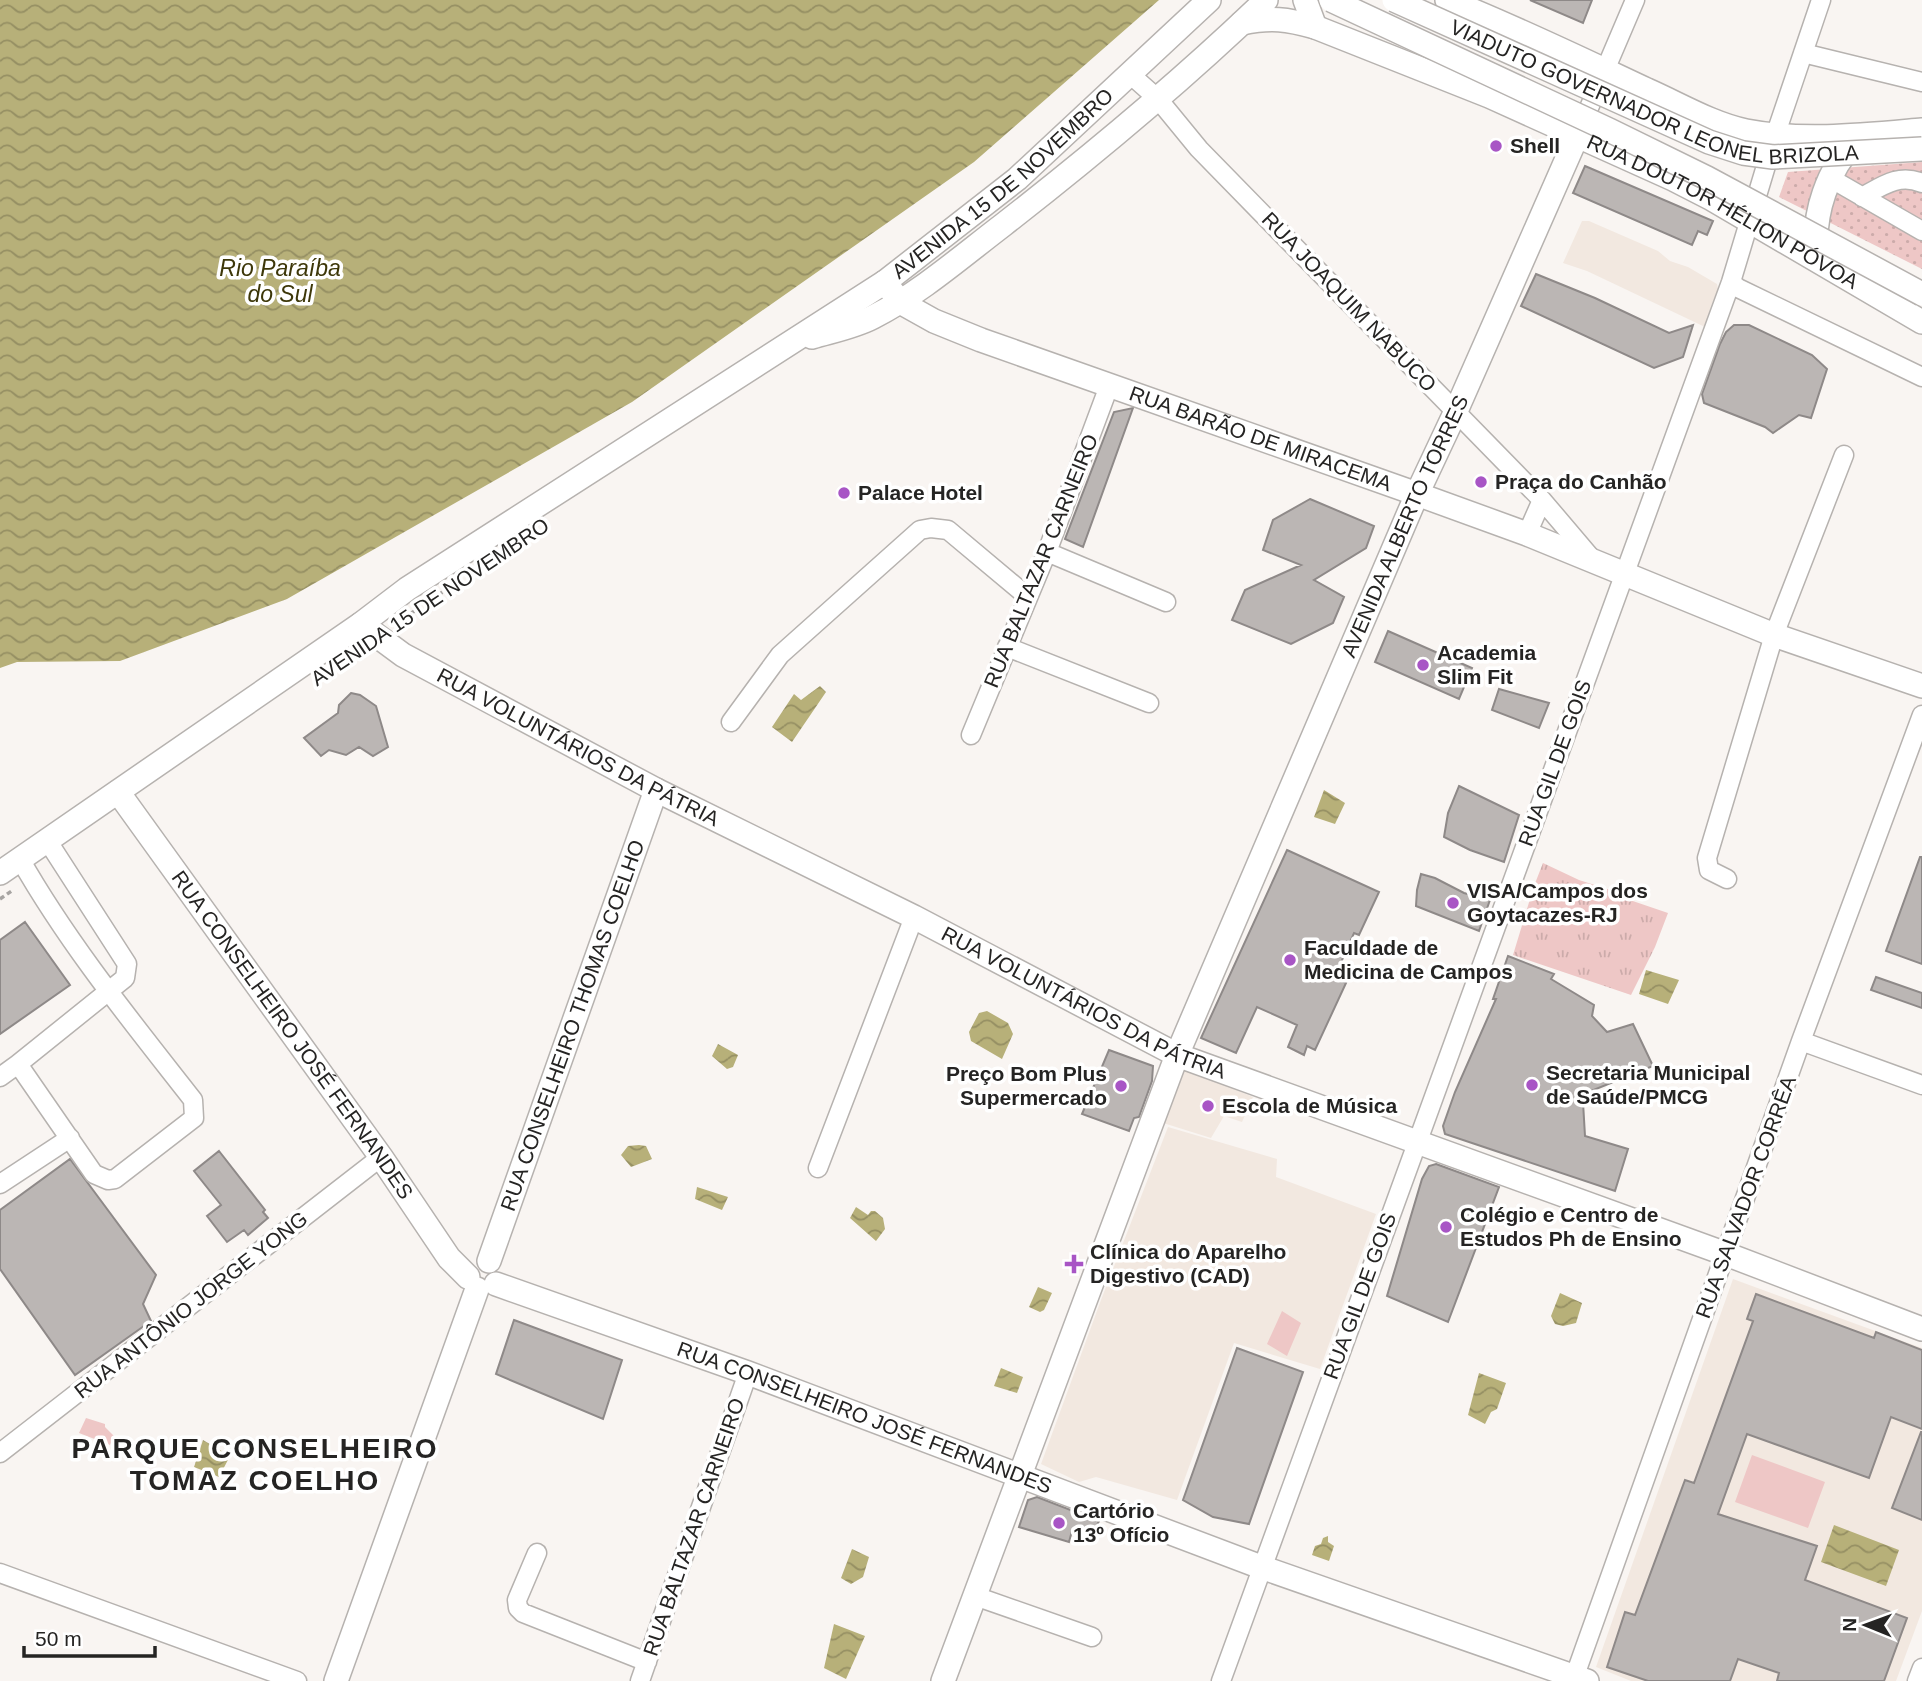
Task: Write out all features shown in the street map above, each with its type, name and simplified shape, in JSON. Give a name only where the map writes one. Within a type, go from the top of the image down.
[{"type":"main road","name":"AVENIDA 15 DE NOVEMBRO","points":[[0,873],[26,868],[47,840],[369,630],[407,590],[885,282],[1017,179],[1209,0]]},
{"type":"main road","name":"AVENIDA 15 DE NOVEMBRO","points":[[782,346],[870,319],[900,302],[1065,177],[1158,99],[1266,0]]},
{"type":"main road","points":[[1305,0],[1315,27]]},
{"type":"main road","name":"VIADUTO GOVERNADOR LEONEL BRIZOLA","points":[[1331,0],[1573,112],[1707,178],[1922,294]]},
{"type":"main road","name":"VIADUTO GOVERNADOR LEONEL BRIZOLA","points":[[1394,0],[1709,142],[1743,153],[1773,157],[1922,149]]},
{"type":"main road","points":[[1454,3],[1524,31],[1698,113],[1743,130],[1775,135],[1865,135],[1922,130]]},
{"type":"main road","points":[[1426,72],[1448,68],[1458,61],[1471,30],[1469,16],[1454,3]]},
{"type":"main road","name":"RUA DOUTOR HÉLION PÓVOA","points":[[1242,23],[1275,18],[1315,27],[1489,96],[1673,179],[1750,221],[1922,323]]},
{"type":"main road","points":[[1489,96],[1484,90],[1486,61],[1503,40],[1524,31]]},
{"type":"main road","points":[[1818,263],[1818,222],[1830,178],[1854,143],[1865,135]]},
{"type":"main road","name":"AVENIDA ALBERTO TORRES","points":[[943,1681],[1177,1055],[1417,494],[1577,136]]},
{"type":"main road","name":"RUA BARÃO DE MIRACEMA","points":[[885,282],[900,302],[934,321],[981,340],[1527,534],[1774,635],[1922,686]]},
{"type":"main road","name":"RUA VOLUNTÁRIOS DA PÁTRIA","points":[[369,630],[403,655],[656,790],[914,917],[1177,1055],[1726,1254],[1922,1329]]},
{"type":"main road","name":"RUA CONSELHEIRO THOMAS COELHO","points":[[480,1283],[498,1273],[489,1261],[656,790]]},
{"type":"main road","name":"RUA CONSELHEIRO JOSÉ FERNANDES","points":[[118,792],[381,1157],[449,1258],[480,1283],[748,1373],[1261,1567],[1578,1680]]},
{"type":"main road","points":[[336,1681],[480,1283]]},
{"type":"street","name":"AVENIDA ALBERTO TORRES","points":[[1577,136],[1635,0]]},
{"type":"street","name":"RUA GIL DE GOIS","points":[[1221,1681],[1731,282],[1775,135],[1821,0]]},
{"type":"street","points":[[1803,54],[1922,82]]},
{"type":"street","name":"RUA JOAQUIM NABUCO","points":[[1131,75],[1158,99],[1199,149],[1542,500],[1595,562]]},
{"type":"street","points":[[1830,178],[1922,231]]},
{"type":"street","points":[[1862,197],[1892,180],[1905,178],[1922,183]]},
{"type":"street","points":[[1731,282],[1738,288],[1922,377]]},
{"type":"street","name":"RUA BALTAZAR CARNEIRO","points":[[971,735],[1047,552],[1109,386]]},
{"type":"street","points":[[1727,880],[1709,870],[1707,858],[1774,635],[1844,455]]},
{"type":"street","points":[[1527,534],[1542,500]]},
{"type":"street","points":[[730,722],[780,655],[920,530],[948,530],[1028,597]]},
{"type":"street","points":[[1047,552],[1166,603]]},
{"type":"street","points":[[1007,647],[1149,703]]},
{"type":"street","name":"RUA SALVADOR CORRÊA","points":[[1578,1680],[1801,1041],[1922,715]]},
{"type":"street","points":[[0,1077],[125,978],[127,964],[47,840]]},
{"type":"street","points":[[18,1064],[94,1174],[108,1180],[115,1179],[194,1118],[193,1100],[109,993],[26,868]]},
{"type":"street","points":[[818,1168],[914,917]]},
{"type":"street","points":[[1801,1041],[1922,1085]]},
{"type":"street","points":[[0,1184],[70,1138]]},
{"type":"street","name":"RUA ANTÔNIO JORGE YONG","points":[[0,1452],[381,1157]]},
{"type":"street","name":"RUA BALTAZAR CARNEIRO","points":[[640,1681],[748,1373]]},
{"type":"street","points":[[537,1553],[517,1600],[518,1608],[523,1613],[647,1662]]},
{"type":"street","points":[[2,1576],[297,1681]]},
{"type":"street","points":[[975,1596],[1092,1637]]},
{"type":"street","points":[[1917,1681],[1922,1668]]},
{"type":"path","name":"AVENIDA 15 DE NOVEMBRO","points":[[369,630],[456,584]]},
{"type":"path","points":[[0,899],[26,868]]},
{"type":"shaded area","points":[[1582,221],[1589,221],[1658,251],[1670,261],[1688,267],[1717,284],[1718,289],[1705,327],[1587,271],[1563,263]]},
{"type":"shaded area","name":"Escola de Música","points":[[1180,1067],[1253,1097],[1242,1122],[1224,1116],[1211,1138],[1160,1122]]},
{"type":"shaded area","points":[[1168,1127],[1277,1159],[1276,1177],[1376,1214],[1320,1369],[1234,1343],[1177,1500],[1096,1477],[1079,1482],[1041,1464]]},
{"type":"shaded area","points":[[1733,1279],[1922,1348],[1922,1611],[1896,1681],[1631,1681],[1596,1667]]},
{"type":"green space","points":[[1922,162],[1922,269],[1779,197],[1788,172]]},
{"type":"green space","points":[[1543,863],[1579,880],[1620,893],[1621,897],[1668,913],[1655,947],[1631,995],[1513,955]]},
{"type":"green space","points":[[1282,1311],[1301,1323],[1287,1356],[1267,1344]]},
{"type":"green space","points":[[86,1418],[105,1424],[114,1436],[110,1445],[79,1433]]},
{"type":"green space","points":[[1752,1455],[1825,1482],[1808,1528],[1735,1502]]},
{"type":"water","name":"Rio Paraíba do Sul","points":[[0,0],[1159,0],[974,162],[632,402],[287,599],[120,661],[17,662],[0,668]]},
{"type":"water","points":[[820,686],[826,692],[792,742],[772,727],[794,694],[801,700]]},
{"type":"water","points":[[1324,790],[1345,803],[1335,824],[1314,817]]},
{"type":"water","points":[[1646,970],[1679,980],[1668,1004],[1639,994]]},
{"type":"water","points":[[987,1011],[1008,1023],[1013,1034],[1002,1059],[971,1041],[969,1032],[979,1013]]},
{"type":"water","points":[[718,1044],[738,1055],[733,1067],[727,1069],[712,1056]]},
{"type":"water","points":[[628,1146],[646,1146],[652,1159],[631,1167],[621,1155]]},
{"type":"water","points":[[697,1187],[728,1197],[722,1210],[695,1199]]},
{"type":"water","points":[[856,1207],[868,1215],[875,1211],[883,1218],[885,1229],[876,1241],[850,1218]]},
{"type":"water","points":[[1038,1287],[1052,1293],[1044,1310],[1040,1312],[1029,1307]]},
{"type":"water","points":[[1560,1293],[1582,1303],[1576,1323],[1563,1326],[1555,1324],[1551,1316]]},
{"type":"water","points":[[1001,1368],[1023,1377],[1017,1393],[994,1386]]},
{"type":"water","points":[[1479,1373],[1506,1383],[1497,1409],[1491,1412],[1485,1424],[1468,1415]]},
{"type":"water","points":[[203,1440],[230,1456],[219,1477],[194,1467]]},
{"type":"water","points":[[1834,1525],[1899,1550],[1886,1586],[1821,1562]]},
{"type":"water","points":[[1328,1536],[1328,1542],[1334,1546],[1329,1561],[1312,1555],[1315,1546]]},
{"type":"water","points":[[852,1549],[869,1557],[863,1577],[851,1584],[841,1578]]},
{"type":"water","points":[[834,1624],[865,1636],[846,1679],[824,1668]]},
{"type":"building","points":[[1530,0],[1592,0],[1583,23]]},
{"type":"building","points":[[1585,166],[1713,221],[1707,235],[1698,231],[1692,245],[1573,193]]},
{"type":"building","points":[[1536,274],[1669,333],[1693,325],[1683,357],[1654,368],[1521,306]]},
{"type":"building","points":[[1734,325],[1749,325],[1812,355],[1827,369],[1811,418],[1799,415],[1773,433],[1765,427],[1704,403],[1702,394],[1720,344],[1726,332]]},
{"type":"building","points":[[1133,408],[1083,547],[1065,539],[1114,412]]},
{"type":"building","points":[[1310,499],[1374,526],[1366,548],[1314,580],[1344,597],[1333,623],[1291,644],[1232,620],[1245,590],[1301,565],[1263,550],[1273,520]]},
{"type":"building","name":"Academia Slim Fit","points":[[1388,631],[1472,668],[1459,699],[1375,662]]},
{"type":"building","points":[[1499,689],[1549,703],[1539,728],[1492,710]]},
{"type":"building","points":[[351,693],[360,695],[376,706],[388,747],[373,756],[359,747],[346,755],[329,750],[321,756],[304,738],[338,713],[339,705]]},
{"type":"building","points":[[1459,786],[1519,815],[1504,862],[1444,837],[1448,813]]},
{"type":"building","name":"Faculdade de Medicina de Campos","points":[[1287,850],[1379,892],[1359,935],[1354,933],[1334,978],[1346,983],[1315,1050],[1307,1046],[1304,1055],[1288,1047],[1297,1025],[1257,1007],[1236,1053],[1201,1038]]},
{"type":"building","points":[[1922,857],[1922,964],[1886,951]]},
{"type":"building","name":"VISA/Campos dos Goytacazes-RJ","points":[[1421,874],[1464,893],[1490,900],[1479,931],[1416,906]]},
{"type":"building","points":[[25,922],[70,985],[0,1034],[0,940]]},
{"type":"building","name":"Secretaria Municipal de Saúde/PMCG","points":[[1508,956],[1554,974],[1551,979],[1594,1005],[1592,1016],[1607,1032],[1633,1024],[1653,1066],[1586,1093],[1583,1102],[1585,1136],[1628,1149],[1615,1191],[1445,1134],[1443,1126],[1455,1092],[1496,999],[1493,999]]},
{"type":"building","points":[[1876,977],[1922,993],[1922,1008],[1871,990]]},
{"type":"building","name":"Preço Bom Plus Supermercado","points":[[1109,1050],[1153,1066],[1152,1081],[1139,1117],[1134,1118],[1129,1131],[1082,1114]]},
{"type":"building","points":[[219,1151],[265,1210],[263,1212],[268,1218],[248,1235],[244,1230],[227,1242],[207,1216],[221,1205],[194,1171]]},
{"type":"building","points":[[70,1159],[156,1275],[143,1304],[151,1321],[75,1375],[0,1269],[0,1210]]},
{"type":"building","name":"Colégio e Centro de Estudos Ph de Ensino","points":[[1436,1164],[1499,1187],[1448,1322],[1387,1296],[1422,1179],[1429,1166]]},
{"type":"building","points":[[1756,1294],[1874,1338],[1876,1332],[1922,1350],[1922,1429],[1891,1417],[1869,1478],[1747,1434],[1718,1514],[1817,1546],[1805,1580],[1907,1618],[1884,1681],[1777,1681],[1779,1673],[1738,1659],[1730,1681],[1648,1681],[1607,1667],[1625,1612],[1635,1615],[1685,1480],[1694,1483],[1753,1321],[1747,1319]]},
{"type":"building","points":[[514,1320],[622,1360],[603,1419],[496,1374]]},
{"type":"building","points":[[1237,1348],[1303,1372],[1249,1524],[1213,1517],[1183,1500]]},
{"type":"building","points":[[1922,1432],[1922,1520],[1892,1508]]},
{"type":"building","name":"Cartório 13º Ofício","points":[[1037,1497],[1099,1521],[1092,1536],[1072,1531],[1069,1542],[1019,1527],[1028,1500]]},
{"type":"place","name":"Shell","points":[[1496,146]]},
{"type":"place","name":"Praça do Canhão","points":[[1481,482]]},
{"type":"place","name":"Palace Hotel","points":[[844,493]]},
{"type":"place","name":"Academia Slim Fit","points":[[1423,665]]},
{"type":"place","name":"VISA/Campos dos Goytacazes-RJ","points":[[1453,903]]},
{"type":"place","name":"Faculdade de Medicina de Campos","points":[[1290,960]]},
{"type":"place","name":"Secretaria Municipal de Saúde/PMCG","points":[[1532,1085]]},
{"type":"place","name":"Preço Bom Plus Supermercado","points":[[1121,1086]]},
{"type":"place","name":"Escola de Música","points":[[1208,1106]]},
{"type":"place","name":"Colégio e Centro de Estudos Ph de Ensino","points":[[1446,1227]]},
{"type":"place","name":"Clínica do Aparelho Digestivo (CAD)","points":[[1074,1264]]},
{"type":"place","name":"Cartório 13º Ofício","points":[[1059,1523]]},
{"type":"district","name":"PARQUE CONSELHEIRO TOMAZ COELHO","points":[[255,1464]]}]
